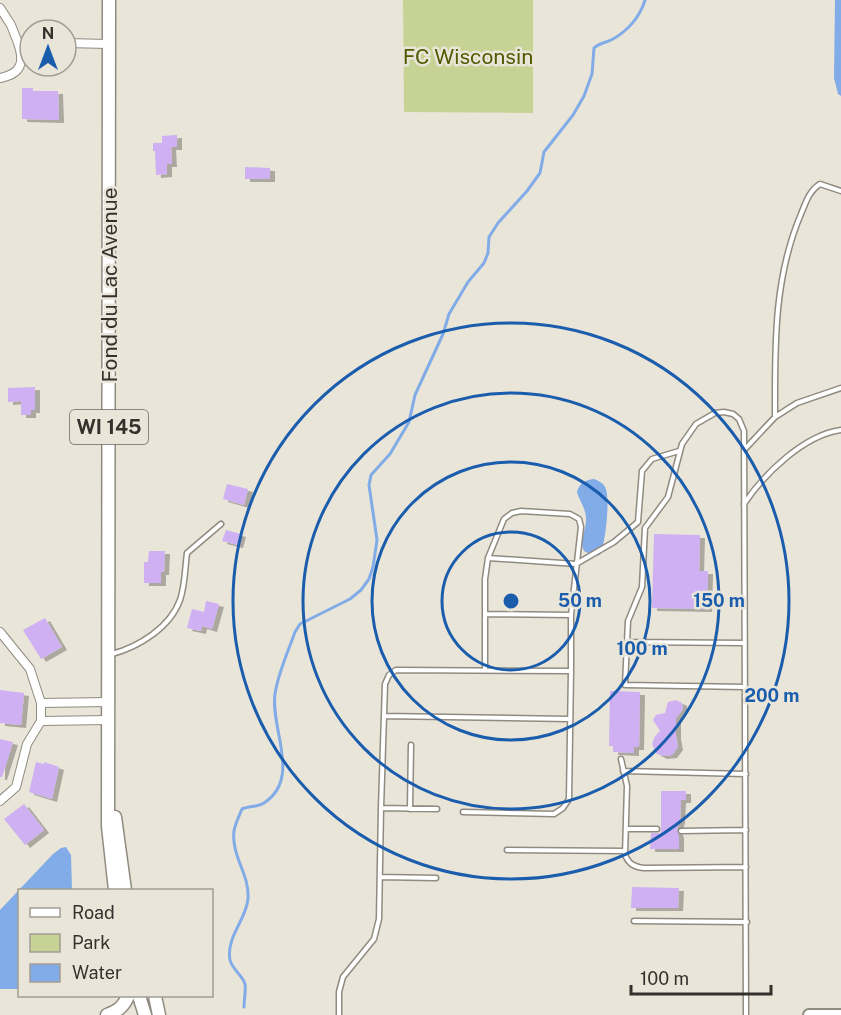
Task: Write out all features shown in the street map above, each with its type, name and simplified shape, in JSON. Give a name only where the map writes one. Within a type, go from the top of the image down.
[{"type":"main road","name":"Fond du Lac Avenue","points":[[109,0],[108,720],[110,785],[108,826],[115,889]]},
{"type":"main road","name":"Fond du Lac Avenue","points":[[110,785],[125,889]]},
{"type":"main road","points":[[106,1015],[118,1010],[128,997]]},
{"type":"main road","points":[[140,997],[145,1015]]},
{"type":"main road","points":[[154,997],[159,1015]]},
{"type":"street","points":[[0,8],[11,25],[18,43]]},
{"type":"street","points":[[78,43],[109,44]]},
{"type":"street","points":[[0,78],[12,76],[18,70]]},
{"type":"street","points":[[0,632],[30,669],[41,704],[41,721],[27,744],[16,788],[0,801]]},
{"type":"street","points":[[41,704],[108,702]]},
{"type":"street","points":[[41,721],[108,720]]},
{"type":"street","points":[[809,1015],[841,1015]]},
{"type":"lane","points":[[775,417],[775,347],[780,279],[796,226],[812,190],[820,184],[841,191]]},
{"type":"lane","points":[[744,450],[775,417],[797,403],[841,387]]},
{"type":"lane","points":[[745,687],[625,685],[628,621],[642,587],[645,528],[668,497],[679,451],[686,436],[696,424],[715,413],[724,412],[733,414],[743,424],[744,450],[747,922],[746,1015]]},
{"type":"lane","points":[[744,505],[758,485],[802,446],[824,434],[841,430]]},
{"type":"lane","points":[[488,558],[576,564],[614,542],[638,522],[642,471],[652,459],[679,451]]},
{"type":"lane","points":[[463,812],[554,814],[569,800],[571,615],[581,527],[579,519],[570,514],[521,511],[512,513],[504,519],[488,558],[484,579],[485,670]]},
{"type":"lane","points":[[108,655],[129,649],[161,628],[173,614],[181,599],[187,553],[221,524]]},
{"type":"lane","points":[[485,614],[571,615]]},
{"type":"lane","points":[[627,642],[745,643]]},
{"type":"lane","points":[[339,1015],[339,992],[343,977],[374,939],[379,919],[385,684],[389,675],[396,670],[571,671]]},
{"type":"lane","points":[[384,716],[570,719]]},
{"type":"lane","points":[[410,809],[411,745]]},
{"type":"lane","points":[[621,759],[627,786],[625,851],[628,861],[634,867],[746,867]]},
{"type":"lane","points":[[623,771],[746,774]]},
{"type":"lane","points":[[381,808],[437,809]]},
{"type":"lane","points":[[626,828],[657,829]]},
{"type":"lane","points":[[681,831],[746,830]]},
{"type":"lane","points":[[507,850],[625,851]]},
{"type":"lane","points":[[380,876],[436,878]]},
{"type":"lane","points":[[634,921],[747,922]]},
{"type":"green space","name":"FC Wisconsin","points":[[403,0],[533,0],[533,113],[404,112]]},
{"type":"water","points":[[835,0],[841,0],[841,96],[838,94],[834,78]]},
{"type":"water","points":[[594,479],[601,482],[607,492],[607,521],[602,550],[600,555],[594,556],[584,551],[583,548],[586,518],[577,493],[582,483]]},
{"type":"water","points":[[66,847],[71,855],[72,889],[20,889],[53,854]]},
{"type":"water","points":[[18,891],[18,989],[0,989],[0,910]]},
{"type":"building","points":[[22,88],[33,88],[33,91],[58,91],[59,120],[22,119]]},
{"type":"building","points":[[177,135],[177,147],[171,147],[172,164],[167,164],[167,174],[156,175],[153,143],[162,143],[162,136]]},
{"type":"building","points":[[245,167],[270,168],[270,179],[245,179]]},
{"type":"building","points":[[35,387],[35,410],[31,410],[31,415],[21,415],[21,401],[8,402],[8,388]]},
{"type":"building","points":[[227,484],[248,489],[244,505],[223,499]]},
{"type":"building","points":[[226,530],[241,534],[238,545],[222,541]]},
{"type":"building","points":[[654,534],[700,535],[699,571],[708,571],[707,609],[652,608]]},
{"type":"building","points":[[149,551],[165,551],[161,583],[144,583],[144,562],[148,562]]},
{"type":"building","points":[[206,601],[219,604],[212,629],[202,626],[201,631],[187,628],[192,609],[204,612]]},
{"type":"building","points":[[45,618],[62,647],[41,659],[23,630]]},
{"type":"building","points":[[0,690],[24,693],[21,725],[0,723]]},
{"type":"building","points":[[610,691],[640,692],[639,747],[634,747],[634,753],[613,752],[613,746],[609,746]]},
{"type":"building","points":[[676,700],[682,703],[683,709],[676,718],[678,747],[672,755],[662,756],[656,753],[652,744],[660,731],[653,720],[656,715],[665,713],[668,702]]},
{"type":"building","points":[[0,739],[13,742],[2,777],[0,777]]},
{"type":"building","points":[[36,762],[59,767],[52,799],[29,792]]},
{"type":"building","points":[[661,791],[686,791],[686,800],[681,800],[677,830],[679,849],[650,849],[651,833],[661,833]]},
{"type":"building","points":[[24,804],[44,830],[25,845],[4,819]]},
{"type":"building","points":[[632,887],[679,888],[678,908],[631,908]]},
{"type":"waterway","points":[[244,1007],[245,984],[230,960],[233,936],[244,914],[248,899],[246,882],[235,849],[234,831],[242,809],[264,803],[275,793],[281,780],[282,752],[275,694],[295,632],[300,624],[350,599],[369,579],[377,540],[369,485],[371,475],[390,454],[409,422],[415,395],[443,334],[449,314],[468,282],[484,263],[488,253],[489,237],[540,173],[544,152],[573,115],[584,96],[592,74],[594,48],[617,37],[627,28],[640,12],[645,0]]}]
